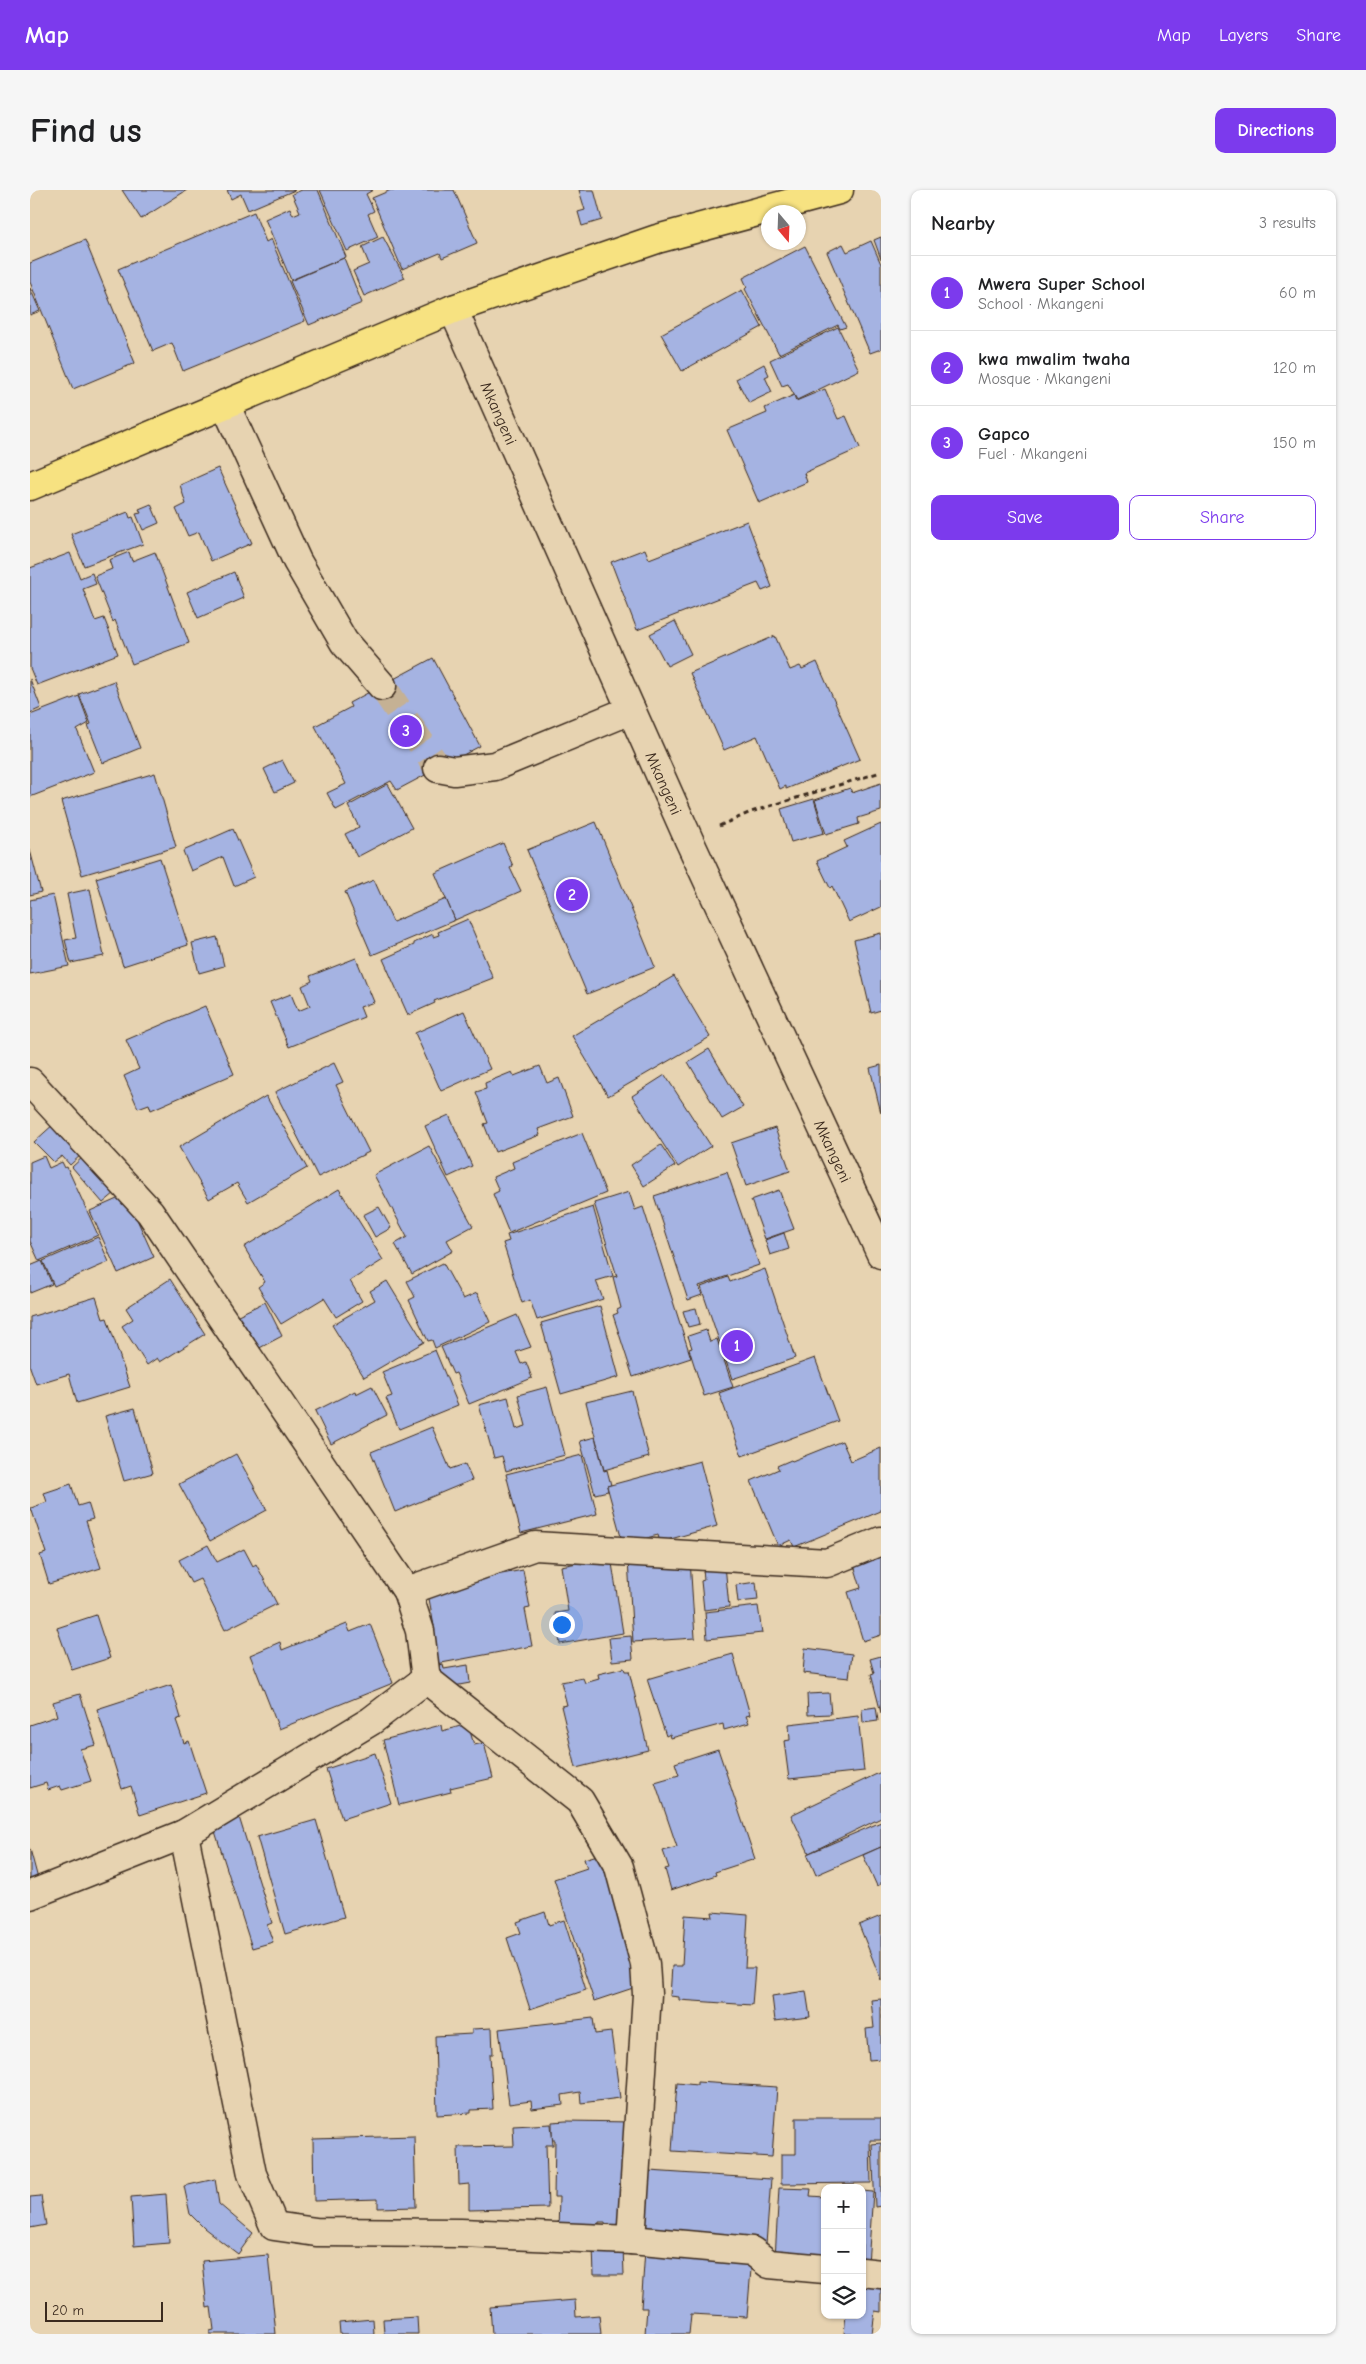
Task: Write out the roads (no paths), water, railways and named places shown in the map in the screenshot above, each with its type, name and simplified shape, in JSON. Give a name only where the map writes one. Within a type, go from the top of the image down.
[{"type":"main road","points":[[30,486],[453,308],[657,238],[839,190]]},
{"type":"street","name":"Mkangeni","points":[[453,308],[689,840],[881,1254]]},
{"type":"street","points":[[225,404],[297,561],[344,642],[382,686]]},
{"type":"street","points":[[438,768],[454,771],[495,766],[631,710]]},
{"type":"street","points":[[35,1098],[150,1212],[407,1591],[420,1631],[426,1679],[580,1801],[619,1866],[645,1964],[647,1994],[631,2240]]},
{"type":"street","points":[[407,1591],[535,1546],[827,1563],[881,1541]]},
{"type":"street","points":[[30,1895],[184,1834],[371,1721],[426,1679]]},
{"type":"street","points":[[184,1834],[252,2174],[274,2226],[316,2232],[461,2233],[631,2240],[752,2251],[769,2264],[821,2269]]},
{"type":"street","points":[[866,2272],[881,2274]]},
{"type":"tunnel","points":[[382,686],[438,768]]},
{"type":"place","name":"Gapco","points":[[406,731]]},
{"type":"place","name":"kwa mwalim twaha","points":[[572,895]]},
{"type":"place","name":"Mwera Super School","points":[[737,1346]]}]
